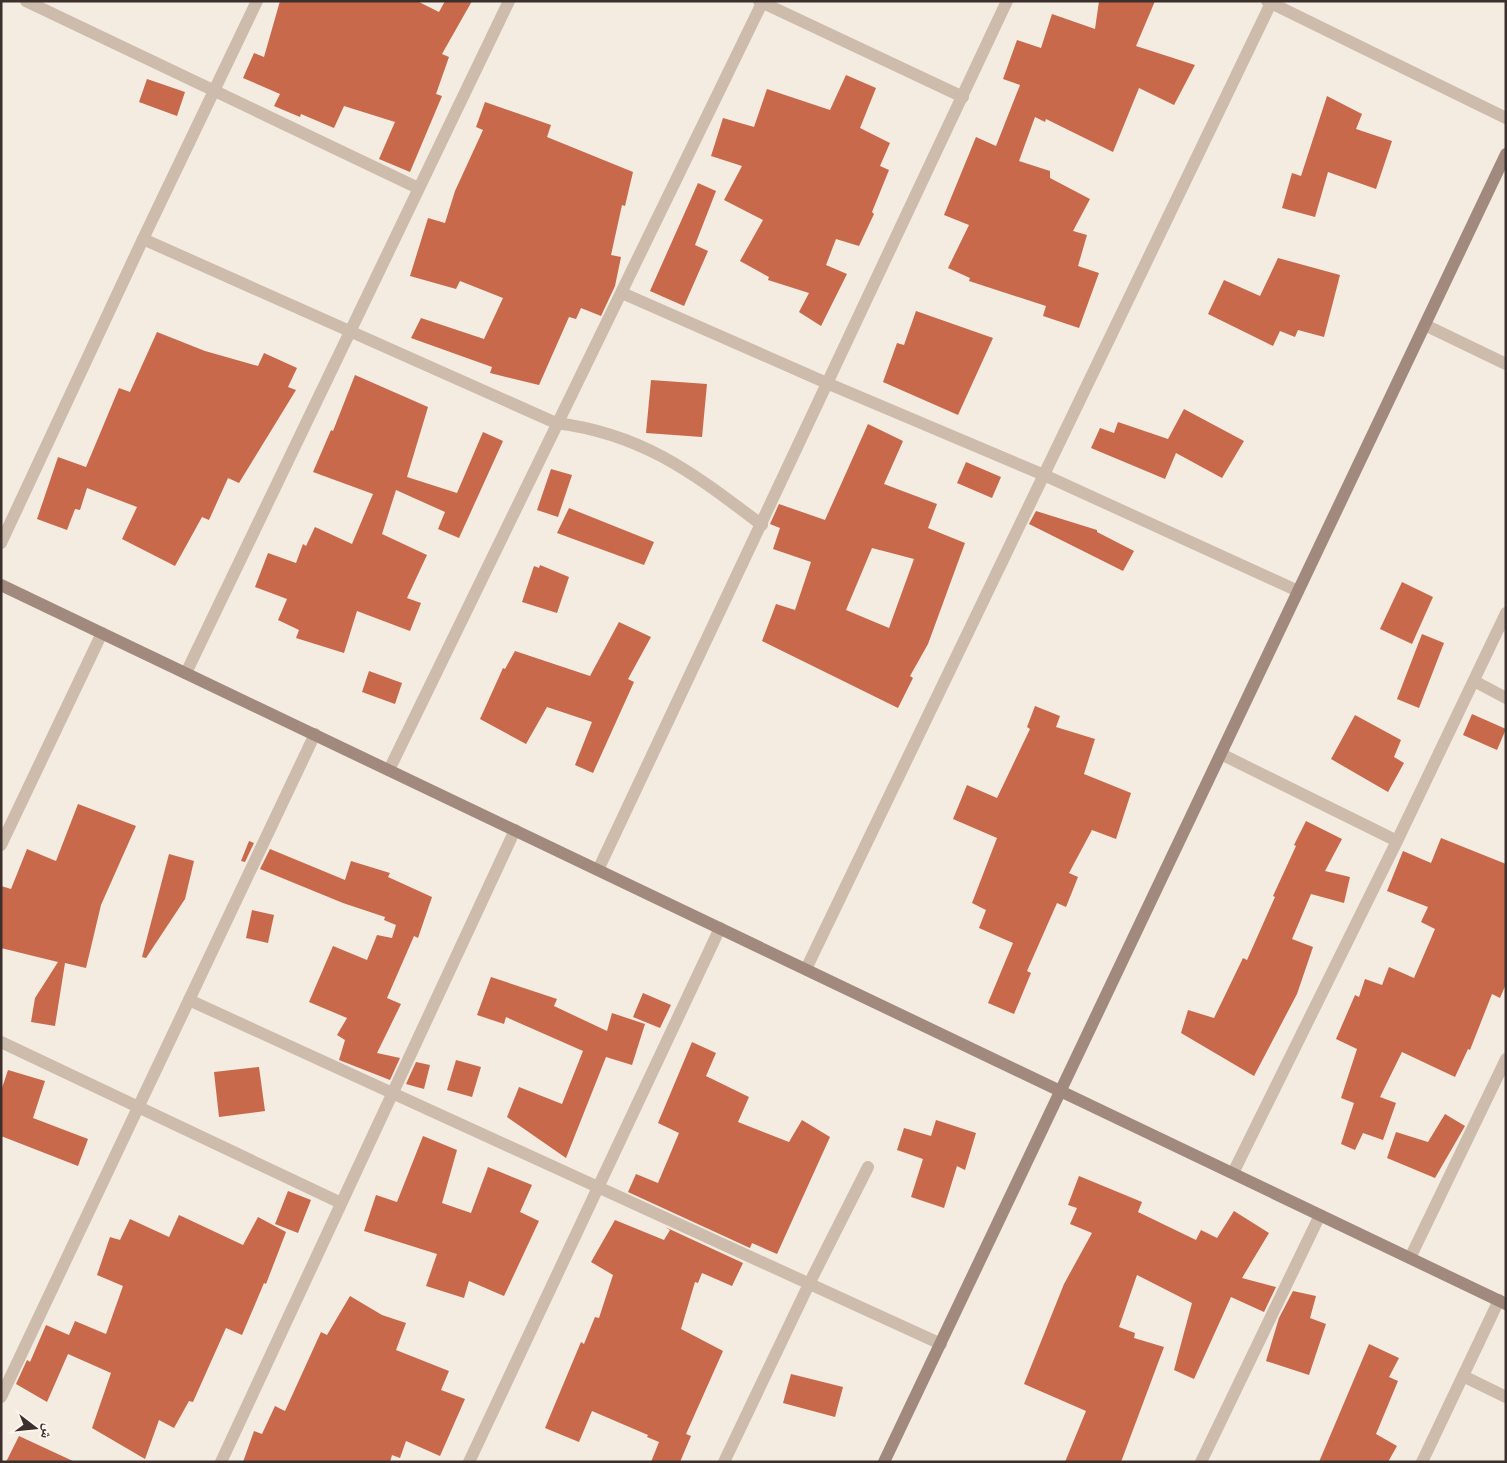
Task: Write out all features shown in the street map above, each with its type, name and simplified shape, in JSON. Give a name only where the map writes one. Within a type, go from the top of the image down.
[{"type":"street","points":[[26,1],[418,188]]},
{"type":"street","points":[[1,544],[143,239],[257,1]]},
{"type":"street","points":[[186,673],[509,1]]},
{"type":"street","points":[[598,870],[1007,1]]},
{"type":"street","points":[[389,770],[556,423],[622,293],[760,2],[962,96]]},
{"type":"street","points":[[806,969],[1270,2],[1506,118]]},
{"type":"street","points":[[884,1462],[1506,154]]},
{"type":"street","points":[[143,239],[556,423],[588,427],[625,438],[663,455],[702,480],[762,525]]},
{"type":"street","points":[[622,293],[828,384],[1044,475],[1298,591]]},
{"type":"street","points":[[1425,325],[1506,364]]},
{"type":"street","points":[[1,585],[1502,1302],[1463,1376],[1422,1462]]},
{"type":"street","points":[[1233,1173],[1506,613]]},
{"type":"street","points":[[1,845],[102,633]]},
{"type":"street","points":[[1474,681],[1506,698]]},
{"type":"street","points":[[1,1397],[315,734]]},
{"type":"street","points":[[1221,754],[1397,840]]},
{"type":"street","points":[[221,1462],[515,830]]},
{"type":"street","points":[[469,1462],[720,928]]},
{"type":"street","points":[[189,1000],[941,1344]]},
{"type":"street","points":[[1,1042],[341,1203]]},
{"type":"street","points":[[1410,1258],[1506,1059]]},
{"type":"street","points":[[724,1462],[808,1284],[868,1167]]},
{"type":"street","points":[[1202,1462],[1320,1215]]},
{"type":"street","points":[[1463,1376],[1506,1397]]},
{"type":"building","points":[[280,1],[417,1],[439,12],[445,1],[472,1],[442,54],[449,57],[436,94],[442,96],[410,172],[379,159],[395,122],[344,106],[334,128],[301,114],[300,117],[274,106],[280,94],[243,78],[254,53],[264,57]]},
{"type":"building","points":[[1099,1],[1155,1],[1136,46],[1195,65],[1174,105],[1139,88],[1113,152],[1046,119],[1045,122],[1035,117],[1019,161],[1050,171],[1050,178],[1090,199],[1073,231],[1087,235],[1078,266],[1099,273],[1079,328],[1043,316],[1046,306],[969,281],[970,278],[948,268],[969,225],[944,215],[976,137],[996,146],[1020,85],[1003,79],[1017,40],[1041,48],[1052,14],[1095,29]]},
{"type":"building","points":[[846,75],[876,88],[860,128],[890,143],[880,166],[889,170],[872,212],[874,214],[859,246],[836,239],[826,265],[847,274],[821,326],[799,312],[809,293],[768,280],[769,277],[740,261],[763,220],[724,200],[742,166],[711,156],[723,118],[754,127],[767,89],[830,110]]},
{"type":"building","points":[[147,79],[185,92],[177,116],[139,102]]},
{"type":"building","points":[[1327,96],[1362,114],[1356,129],[1392,141],[1376,189],[1328,172],[1315,217],[1282,208],[1292,173],[1301,176]]},
{"type":"building","points":[[485,102],[551,125],[547,137],[633,172],[625,206],[622,205],[611,255],[621,257],[615,286],[601,316],[581,308],[576,319],[569,317],[539,385],[490,373],[492,367],[411,338],[421,318],[484,339],[503,298],[460,281],[456,289],[410,276],[428,218],[445,223],[455,191],[483,130],[476,127]]},
{"type":"building","points":[[698,183],[716,191],[695,245],[708,251],[684,306],[650,291]]},
{"type":"building","points":[[1278,258],[1340,275],[1324,337],[1298,330],[1295,337],[1280,331],[1273,346],[1208,314],[1224,280],[1260,296]]},
{"type":"building","points":[[916,311],[993,338],[958,415],[883,382],[897,343],[904,345]]},
{"type":"building","points":[[157,332],[205,351],[258,366],[264,353],[297,368],[288,387],[296,390],[239,483],[228,478],[209,520],[202,517],[175,566],[122,539],[137,507],[87,488],[80,510],[75,509],[67,530],[37,519],[58,457],[86,467],[119,388],[130,392]]},
{"type":"building","points":[[355,375],[428,407],[407,477],[457,493],[483,432],[503,441],[459,538],[438,529],[445,512],[396,490],[382,534],[427,555],[407,598],[421,603],[410,631],[357,611],[344,653],[296,638],[299,630],[278,620],[287,599],[255,587],[268,553],[296,563],[303,544],[306,546],[315,527],[352,544],[373,494],[313,472],[331,430],[333,431]]},
{"type":"building","points":[[651,380],[707,384],[702,437],[646,433]]},
{"type":"building","points":[[1184,409],[1244,441],[1222,478],[1176,453],[1165,479],[1091,448],[1100,428],[1114,433],[1118,422],[1168,439]]},
{"type":"building","points":[[868,424],[903,441],[884,484],[937,504],[928,528],[965,543],[928,644],[910,676],[913,678],[898,708],[762,641],[776,604],[795,610],[811,562],[773,549],[780,528],[770,524],[779,504],[825,520]],"holes":[[[872,548],[914,559],[889,628],[846,610]]]},
{"type":"building","points":[[966,462],[1001,477],[992,498],[957,483]]},
{"type":"building","points":[[551,469],[572,475],[558,517],[537,510]]},
{"type":"building","points":[[569,508],[654,542],[644,565],[557,533]]},
{"type":"building","points":[[1036,511],[1097,530],[1097,532],[1134,551],[1123,571],[1029,524]]},
{"type":"building","points":[[540,565],[569,577],[557,613],[522,602],[534,566],[539,568]]},
{"type":"building","points":[[1402,582],[1433,597],[1412,644],[1380,629]]},
{"type":"building","points":[[619,622],[651,637],[628,679],[634,682],[593,773],[575,765],[592,722],[547,707],[526,744],[480,719],[503,668],[505,669],[515,651],[590,676]]},
{"type":"building","points":[[1422,634],[1444,643],[1419,708],[1397,699]]},
{"type":"building","points":[[369,671],[402,683],[395,704],[362,692]]},
{"type":"building","points":[[1035,706],[1060,716],[1056,727],[1095,739],[1084,774],[1131,793],[1116,839],[1092,830],[1069,873],[1078,877],[1066,907],[1057,903],[1027,971],[1031,973],[1014,1014],[988,1003],[1013,943],[979,928],[986,910],[972,903],[997,838],[953,819],[967,785],[997,798],[1030,729],[1027,727]]},
{"type":"building","points":[[1472,714],[1506,729],[1497,750],[1463,735]]},
{"type":"building","points":[[1355,715],[1401,740],[1394,757],[1404,763],[1388,792],[1331,759]]},
{"type":"building","points":[[78,804],[136,826],[101,905],[86,968],[65,963],[55,1026],[31,1022],[35,998],[58,962],[1,948],[1,886],[11,889],[27,849],[56,861]]},
{"type":"building","points":[[1306,821],[1342,839],[1325,871],[1350,877],[1344,903],[1311,894],[1292,939],[1313,947],[1297,994],[1254,1076],[1181,1033],[1188,1010],[1214,1018],[1243,958],[1247,960],[1296,846],[1294,845]]},
{"type":"building","points":[[1441,838],[1506,864],[1506,984],[1500,998],[1492,994],[1470,1050],[1468,1049],[1455,1077],[1402,1052],[1380,1097],[1396,1103],[1383,1140],[1363,1133],[1355,1150],[1341,1144],[1354,1103],[1341,1098],[1357,1049],[1336,1039],[1355,995],[1359,997],[1365,979],[1382,985],[1389,967],[1414,978],[1435,929],[1421,922],[1428,907],[1387,891],[1403,851],[1431,863]]},
{"type":"building","points":[[249,841],[254,843],[245,862],[241,861]]},
{"type":"building","points":[[270,849],[345,880],[351,861],[390,873],[388,877],[432,897],[418,938],[414,936],[387,998],[401,1004],[377,1053],[400,1058],[390,1080],[339,1060],[345,1040],[337,1035],[347,1018],[309,1002],[333,946],[367,960],[377,935],[392,938],[396,925],[384,920],[385,917],[343,903],[260,869]]},
{"type":"building","points":[[169,854],[194,861],[185,899],[146,958],[142,957]]},
{"type":"building","points":[[252,910],[274,915],[268,943],[246,938]]},
{"type":"building","points":[[491,977],[557,999],[554,1006],[607,1031],[612,1013],[645,1024],[632,1065],[606,1057],[566,1158],[507,1117],[519,1087],[562,1104],[583,1051],[506,1017],[504,1024],[477,1015]]},
{"type":"building","points":[[643,993],[671,1005],[660,1028],[633,1017]]},
{"type":"building","points":[[692,1042],[716,1053],[706,1076],[749,1097],[738,1122],[789,1142],[802,1120],[830,1137],[777,1254],[752,1243],[750,1248],[628,1192],[636,1174],[658,1183],[679,1133],[658,1123]]},
{"type":"building","points":[[456,1060],[481,1067],[472,1097],[447,1090]]},
{"type":"building","points":[[416,1062],[430,1065],[424,1089],[406,1084]]},
{"type":"building","points":[[259,1067],[265,1111],[219,1117],[214,1072]]},
{"type":"building","points":[[8,1070],[45,1081],[33,1118],[88,1139],[78,1166],[1,1136],[1,1091]]},
{"type":"building","points":[[1445,1114],[1465,1126],[1435,1178],[1387,1158],[1396,1132],[1428,1142]]},
{"type":"building","points":[[936,1120],[976,1133],[965,1170],[957,1166],[944,1208],[911,1197],[923,1159],[897,1150],[904,1128],[931,1136]]},
{"type":"building","points":[[423,1136],[457,1150],[442,1203],[471,1213],[488,1167],[532,1185],[520,1212],[539,1221],[504,1296],[469,1281],[464,1298],[426,1286],[437,1254],[364,1231],[376,1195],[397,1202]]},
{"type":"building","points":[[1079,1176],[1142,1202],[1138,1212],[1196,1240],[1201,1230],[1217,1238],[1234,1211],[1269,1233],[1242,1278],[1276,1287],[1264,1312],[1231,1297],[1194,1379],[1174,1370],[1192,1303],[1137,1275],[1119,1327],[1135,1333],[1134,1338],[1164,1347],[1121,1462],[1065,1462],[1086,1411],[1024,1384],[1064,1284],[1092,1233],[1070,1224],[1077,1208],[1068,1205]]},
{"type":"building","points":[[288,1191],[311,1200],[298,1233],[275,1224]]},
{"type":"building","points":[[179,1215],[243,1245],[258,1217],[286,1232],[266,1284],[264,1283],[242,1335],[226,1328],[193,1402],[189,1401],[174,1428],[159,1420],[145,1459],[92,1428],[111,1373],[68,1354],[47,1402],[16,1384],[27,1360],[30,1362],[46,1325],[69,1335],[75,1321],[106,1334],[123,1286],[97,1275],[110,1237],[120,1240],[130,1219],[169,1237]]},
{"type":"building","points":[[615,1220],[664,1240],[670,1230],[665,1227],[743,1263],[732,1286],[702,1273],[698,1283],[695,1282],[681,1329],[723,1351],[686,1434],[691,1436],[680,1462],[651,1462],[659,1442],[647,1437],[648,1435],[592,1411],[579,1442],[545,1428],[581,1342],[584,1344],[595,1317],[599,1318],[613,1275],[591,1262]]},
{"type":"building","points":[[1293,1291],[1316,1296],[1310,1318],[1326,1324],[1309,1375],[1266,1361],[1279,1318]]},
{"type":"building","points":[[350,1296],[382,1315],[406,1323],[396,1350],[449,1371],[441,1390],[465,1399],[440,1456],[406,1441],[400,1458],[392,1455],[390,1462],[243,1462],[254,1431],[262,1434],[275,1406],[285,1411],[321,1332],[327,1335]]},
{"type":"building","points":[[1369,1344],[1399,1358],[1389,1377],[1398,1381],[1376,1434],[1397,1446],[1388,1462],[1319,1462]]},
{"type":"building","points":[[791,1374],[843,1387],[835,1417],[783,1403]]},
{"type":"building","points":[[19,1436],[75,1462],[6,1462]]}]
